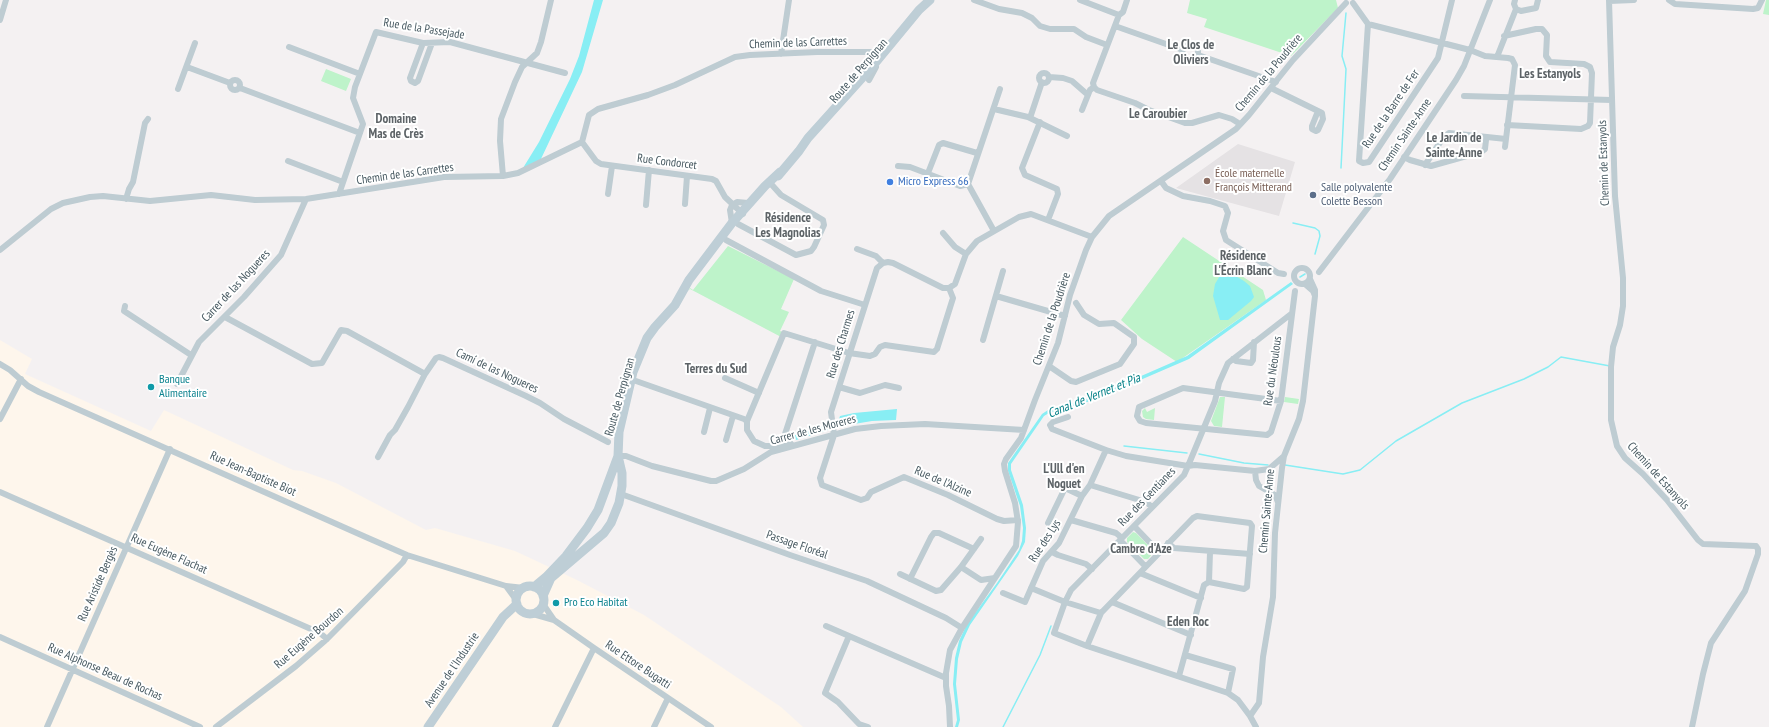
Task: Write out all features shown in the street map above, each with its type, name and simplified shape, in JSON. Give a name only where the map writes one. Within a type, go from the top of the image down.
[{"type":"main road","name":"Route de Perpignan","points":[[543,600],[547,584],[551,578],[604,533],[616,512],[621,494],[622,473],[618,456],[618,446],[622,418],[636,361],[647,338],[668,313],[681,295],[689,280],[750,205],[799,151],[808,138],[887,53],[923,14],[930,0],[919,10],[887,53],[869,80],[811,142],[799,151]]},
{"type":"main road","name":"Route de Perpignan","points":[[681,295],[693,284],[728,237],[742,213],[772,185],[780,172]]},
{"type":"main road","name":"Route de Perpignan","points":[[618,446],[624,432],[636,381],[643,360],[668,313]]},
{"type":"main road","name":"Route de Perpignan","points":[[534,587],[546,577],[576,544],[598,510],[618,456]]},
{"type":"main road","points":[[606,489],[621,494]]},
{"type":"main road","points":[[534,587],[538,589],[543,600],[541,609],[533,614],[523,612],[517,602],[520,592],[524,588],[534,587]]},
{"type":"main road","name":"Avenue de l'Industrie","points":[[428,727],[503,617],[517,602]]},
{"type":"main road","name":"Avenue de l'Industrie","points":[[496,627],[511,615],[523,612]]},
{"type":"street","points":[[0,20],[6,0]]},
{"type":"street","points":[[503,176],[500,141],[501,119],[522,67],[537,52],[542,42],[551,0]]},
{"type":"street","points":[[781,54],[789,0]]},
{"type":"street","points":[[974,0],[1022,13],[1032,18],[1040,26],[1050,29],[1074,29],[1086,37],[1107,45]]},
{"type":"street","points":[[1080,0],[1119,15]]},
{"type":"street","points":[[1082,110],[1088,95],[1094,87],[1093,83],[1107,45],[1119,15],[1123,12],[1127,0]]},
{"type":"street","points":[[1442,44],[1452,0]]},
{"type":"street","name":"Chemin Sainte-Anne","points":[[1250,716],[1259,703],[1263,657],[1273,597],[1275,533],[1284,456],[1299,419],[1303,401],[1315,296],[1315,290],[1310,276],[1315,276],[1319,272],[1390,179],[1456,80],[1490,0]]},
{"type":"street","points":[[1497,57],[1504,36],[1516,9],[1514,4],[1515,0]]},
{"type":"street","points":[[1516,9],[1521,11],[1536,8],[1538,0]]},
{"type":"street","points":[[1609,1],[1634,0]]},
{"type":"street","points":[[1670,0],[1675,4],[1753,9],[1758,8],[1762,0]]},
{"type":"street","name":"Chemin de Estanyols","points":[[1609,1],[1615,196],[1623,278],[1620,325],[1613,348],[1610,367],[1611,420],[1616,446],[1625,458],[1643,474],[1667,500],[1698,540],[1703,544],[1756,546],[1758,549],[1758,554],[1745,591],[1711,644],[1692,727]]},
{"type":"street","points":[[1350,2],[1368,24],[1470,50],[1485,56],[1508,58],[1514,62],[1505,147]]},
{"type":"street","name":"Chemin de la Poudrière","points":[[950,727],[946,678],[950,650],[962,628],[1016,546],[1018,520],[1015,503],[1004,464],[1021,438],[1049,366],[1086,250],[1092,236],[1109,216],[1236,129],[1293,60],[1350,2]]},
{"type":"street","name":"Rue de la Barre de Fer","points":[[1368,24],[1359,161],[1363,163],[1369,162],[1438,58],[1442,44]]},
{"type":"street","points":[[1115,26],[1183,50]]},
{"type":"street","points":[[1504,36],[1536,29],[1546,32],[1546,56],[1550,62],[1584,64],[1590,67],[1592,73],[1590,123],[1584,128],[1507,125]]},
{"type":"street","name":"Rue de la Passejade","points":[[339,194],[363,124],[353,98],[360,74],[376,32],[422,42],[450,42],[565,73]]},
{"type":"street","points":[[422,42],[410,78],[411,81],[415,83],[418,81],[432,43]]},
{"type":"street","points":[[178,89],[195,43]]},
{"type":"street","points":[[1193,45],[1197,48],[1198,55],[1192,60],[1186,59],[1183,55],[1183,50],[1186,46],[1193,45]]},
{"type":"street","points":[[289,47],[303,50],[360,74]]},
{"type":"street","name":"Chemin de las Carrettes","points":[[0,250],[41,217],[63,203],[90,196],[160,201],[211,195],[255,200],[306,199],[444,177],[503,176],[518,173],[582,142],[589,115],[598,109],[648,95],[675,85],[736,57],[817,52],[887,53]]},
{"type":"street","points":[[1198,55],[1276,82]]},
{"type":"street","points":[[187,67],[230,83],[232,90],[240,88],[360,134]]},
{"type":"street","points":[[1030,118],[1042,82],[1047,82],[1049,77],[1062,78],[1072,81],[1088,95]]},
{"type":"street","points":[[1094,87],[1097,90],[1185,123],[1192,123],[1219,115],[1232,118],[1240,124]]},
{"type":"street","points":[[1271,88],[1318,111]]},
{"type":"street","points":[[994,231],[968,184],[977,153],[1000,89]]},
{"type":"street","points":[[1464,96],[1612,100]]},
{"type":"street","points":[[994,109],[1030,118],[1067,136]]},
{"type":"street","points":[[126,199],[133,182],[145,123],[148,118]]},
{"type":"street","points":[[1040,122],[1022,168],[1026,175],[1057,188],[1058,194],[1048,220]]},
{"type":"street","points":[[1425,165],[1443,138],[1449,133],[1506,139]]},
{"type":"street","points":[[1404,157],[1431,166],[1481,152],[1485,149],[1486,140],[1484,137]]},
{"type":"street","name":"Rue Condorcet","points":[[582,142],[600,164],[712,178],[716,181],[724,197],[742,213]]},
{"type":"street","points":[[928,174],[939,146],[943,143],[977,153]]},
{"type":"street","points":[[288,162],[343,182]]},
{"type":"street","points":[[608,194],[612,166]]},
{"type":"street","points":[[898,166],[910,167],[960,186],[968,184]]},
{"type":"street","points":[[646,205],[649,170]]},
{"type":"street","points":[[684,204],[688,176]]},
{"type":"street","points":[[1161,181],[1166,188],[1183,196],[1210,201],[1225,206],[1228,213],[1223,231],[1226,240],[1278,273],[1298,280],[1313,291],[1315,296]]},
{"type":"street","points":[[750,205],[737,202],[732,205],[730,210],[735,223],[796,255],[811,251],[824,225],[823,220],[781,195],[772,185]]},
{"type":"street","name":"Carrer de las Nogueres","points":[[178,384],[203,336],[225,317],[263,277],[281,255],[306,199]]},
{"type":"street","points":[[742,213],[728,237],[821,292],[865,305]]},
{"type":"street","points":[[857,249],[876,256],[882,263],[893,263],[943,288],[949,288],[955,284],[966,254],[977,241],[1026,215],[1031,214],[1092,236]]},
{"type":"street","points":[[943,232],[955,247],[966,254]]},
{"type":"street","name":"Rue des Charmes","points":[[834,435],[831,412],[877,268],[882,263]]},
{"type":"street","points":[[1305,268],[1310,276],[1298,280],[1300,269],[1305,268]]},
{"type":"street","points":[[983,340],[1003,271]]},
{"type":"street","name":"Rue du Néoulous","points":[[1203,430],[1267,435],[1271,432],[1281,401],[1291,314],[1298,280]]},
{"type":"street","points":[[792,446],[765,446],[754,441],[747,430],[747,421],[784,333],[849,353],[870,356],[875,354],[880,347],[885,345],[934,352],[937,349],[952,298],[949,288]]},
{"type":"street","points":[[996,296],[1065,316]]},
{"type":"street","points":[[1049,366],[1071,381],[1076,382],[1120,364],[1134,344],[1134,337],[1114,323],[1099,324],[1084,315],[1076,304]]},
{"type":"street","points":[[125,306],[124,311],[192,355]]},
{"type":"street","points":[[1068,417],[1053,422],[1050,425],[1052,429],[1106,450],[1132,457],[1188,466],[1228,363],[1291,314]]},
{"type":"street","points":[[225,317],[312,364],[322,363],[341,330],[347,331],[425,374],[405,413],[395,430],[390,435],[378,457]]},
{"type":"street","points":[[1284,319],[1290,326]]},
{"type":"street","points":[[792,446],[785,434],[815,342]]},
{"type":"street","points":[[1233,358],[1236,361],[1251,363],[1254,342]]},
{"type":"street","name":"Camí de las Nogueres","points":[[425,374],[436,358],[443,358],[526,396],[564,420],[608,442]]},
{"type":"street","name":"Rue Jean-Baptiste Biot","points":[[0,364],[39,392],[407,555],[506,586],[524,588]]},
{"type":"street","points":[[725,378],[759,393]]},
{"type":"street","points":[[0,420],[20,379]]},
{"type":"street","points":[[636,381],[747,421]]},
{"type":"street","points":[[839,387],[860,393],[885,386],[898,388]]},
{"type":"street","points":[[1203,430],[1146,423],[1140,421],[1137,416],[1137,412],[1139,407],[1183,388],[1281,401]]},
{"type":"street","points":[[704,432],[710,408]]},
{"type":"street","points":[[726,440],[733,416]]},
{"type":"street","name":"Carrer de les Moreres","points":[[618,456],[626,456],[652,466],[711,481],[744,469],[771,452],[855,429],[907,424],[1024,430]]},
{"type":"street","name":"Rue de l'Alzine","points":[[834,435],[820,478],[822,485],[861,500],[867,498],[871,492],[904,477],[948,495],[1004,522],[1018,520]]},
{"type":"street","name":"Rue Aristide Bergès","points":[[46,727],[170,449]]},
{"type":"street","name":"Rue des Lys","points":[[1003,593],[1025,602],[1043,561],[1052,552],[1071,520],[1082,496],[1090,485],[1106,450]]},
{"type":"street","name":"Rue des Gentianes","points":[[1087,646],[1054,633],[1071,590],[1184,475],[1188,466],[1195,465],[1255,471],[1269,469],[1284,456]]},
{"type":"street","points":[[1255,471],[1256,480],[1259,486],[1275,495],[1278,502]]},
{"type":"street","points":[[1090,485],[1146,502],[1152,507]]},
{"type":"street","points":[[1048,523],[1065,488],[1082,496]]},
{"type":"street","name":"Rue Eugène Flachat","points":[[0,492],[320,633],[327,639]]},
{"type":"street","name":"Passage Floréal","points":[[621,494],[867,581],[946,618],[962,628]]},
{"type":"street","points":[[1179,676],[1204,585],[1209,582],[1244,589],[1247,587],[1252,526],[1250,523],[1197,516],[1193,518],[1101,613],[1087,646],[1228,693],[1238,700],[1256,727]]},
{"type":"street","points":[[1071,520],[1116,533],[1145,566]]},
{"type":"street","points":[[1134,526],[1159,552]]},
{"type":"street","points":[[910,578],[930,537],[934,533],[939,533],[974,549]]},
{"type":"street","points":[[900,574],[936,591],[941,590],[961,567],[981,540]]},
{"type":"street","points":[[1168,544],[1174,548],[1210,552],[1218,550],[1250,554]]},
{"type":"street","points":[[1052,552],[1058,556],[1086,564],[1092,569]]},
{"type":"street","points":[[1209,582],[1210,552]]},
{"type":"street","name":"Rue Eugène Bourdon","points":[[216,727],[296,666],[327,639],[403,562],[407,555]]},
{"type":"street","points":[[961,567],[982,580],[995,578]]},
{"type":"street","points":[[1140,574],[1201,598]]},
{"type":"street","points":[[982,580],[986,593]]},
{"type":"street","points":[[506,586],[517,602]]},
{"type":"street","points":[[1031,588],[1065,602],[1101,613]]},
{"type":"street","name":"Rue Ettore Bugatti","points":[[543,600],[554,620]]},
{"type":"street","points":[[1112,602],[1191,635]]},
{"type":"street","name":"Rue Ettore Bugatti","points":[[533,614],[554,620],[711,727]]},
{"type":"street","points":[[826,626],[946,678]]},
{"type":"street","points":[[849,636],[825,693],[838,702],[860,724],[868,727]]},
{"type":"street","name":"Rue Alphonse Beau de Rochas","points":[[0,637],[72,671],[200,727]]},
{"type":"street","points":[[555,727],[594,648]]},
{"type":"street","points":[[1185,655],[1233,669],[1228,693]]},
{"type":"street","points":[[654,727],[668,698]]},
{"type":"shaded area","points":[[1238,144],[1295,162],[1279,216],[1176,188]]},
{"type":"shaded area","points":[[0,340],[32,359],[25,374],[151,431],[164,410],[293,470],[302,471],[336,483],[426,530],[435,528],[515,551],[577,580],[644,615],[781,707],[803,727],[0,727]]},
{"type":"green space","points":[[1190,0],[1336,0],[1338,8],[1291,56],[1204,27],[1207,19],[1187,13]]},
{"type":"green space","points":[[1766,0],[1769,0],[1769,15],[1763,14]]},
{"type":"green space","points":[[326,69],[351,79],[346,91],[321,81]]},
{"type":"green space","points":[[1183,237],[1263,290],[1266,300],[1177,362],[1142,339],[1121,320]]},
{"type":"green space","points":[[728,246],[794,279],[781,309],[789,312],[780,331],[785,333],[783,338],[690,289],[688,291],[690,288],[693,290]]},
{"type":"green space","points":[[1220,397],[1225,397],[1222,427],[1214,426],[1211,421]]},
{"type":"green space","points":[[1285,397],[1299,399],[1298,404],[1284,402]]},
{"type":"green space","points":[[1145,408],[1147,412],[1155,408],[1154,420],[1143,417],[1142,411]]},
{"type":"green space","points":[[1133,532],[1136,533],[1153,550],[1153,553],[1148,559],[1144,559],[1127,542],[1127,538]]},
{"type":"water","points":[[594,0],[603,0],[582,72],[540,161],[523,168],[539,142],[570,79],[579,56]]},
{"type":"water","points":[[1224,269],[1250,286],[1254,297],[1228,320],[1220,320],[1213,296],[1215,284]]},
{"type":"water","name":"Canal de Vernet et Pia","points":[[1291,282],[1293,284],[1189,359],[1094,400],[1049,413],[1044,416],[1011,464],[1011,470],[1023,505],[1026,528],[1025,542],[1018,556],[970,625],[962,642],[958,659],[956,684],[960,720],[958,727],[955,727],[957,720],[953,684],[955,658],[959,641],[967,624],[1019,550],[1022,541],[1023,528],[1020,506],[1008,471],[1008,463],[1042,414],[1048,410],[1093,397],[1187,356]]},
{"type":"water","points":[[897,409],[896,420],[872,421],[842,426],[838,422],[840,416],[854,413]]},
{"type":"water","points":[[827,425],[828,430],[796,440],[794,436],[795,435]]},
{"type":"waterway","points":[[1341,168],[1346,69],[1342,56],[1346,13]]},
{"type":"waterway","points":[[1293,223],[1315,228],[1319,231],[1320,236],[1315,254]]},
{"type":"waterway","points":[[1300,277],[1305,274]]},
{"type":"waterway","points":[[1285,465],[1343,474],[1360,470],[1396,441],[1462,403],[1524,379],[1548,367],[1561,357],[1610,366]]},
{"type":"waterway","points":[[1124,446],[1187,453]]},
{"type":"waterway","points":[[1199,454],[1244,463],[1268,465]]},
{"type":"waterway","points":[[1003,727],[1040,655],[1051,626]]},
{"type":"place","name":"École maternelle François Mitterand","points":[[1207,181]]},
{"type":"place","name":"Micro Express 66","points":[[890,182]]},
{"type":"place","name":"Salle polyvalente Colette Besson","points":[[1313,195]]},
{"type":"place","name":"Banque Alimentaire","points":[[151,387]]},
{"type":"place","name":"Pro Eco Habitat","points":[[556,603]]},
{"type":"district","name":"Le Clos de Oliviers","points":[[1191,52]]},
{"type":"district","name":"Les Estanyols","points":[[1550,74]]},
{"type":"district","name":"Le Caroubier","points":[[1158,114]]},
{"type":"district","name":"Domaine Mas de Crès","points":[[396,126]]},
{"type":"district","name":"Le Jardin de Sainte-Anne","points":[[1454,146]]},
{"type":"district","name":"Résidence Les Magnolias","points":[[788,226]]},
{"type":"district","name":"Résidence L'Écrin Blanc","points":[[1243,264]]},
{"type":"district","name":"Terres du Sud","points":[[716,369]]},
{"type":"district","name":"L'Ull d'en Noguet","points":[[1064,476]]},
{"type":"district","name":"Cambre d'Aze","points":[[1141,549]]},
{"type":"district","name":"Eden Roc","points":[[1188,622]]}]
